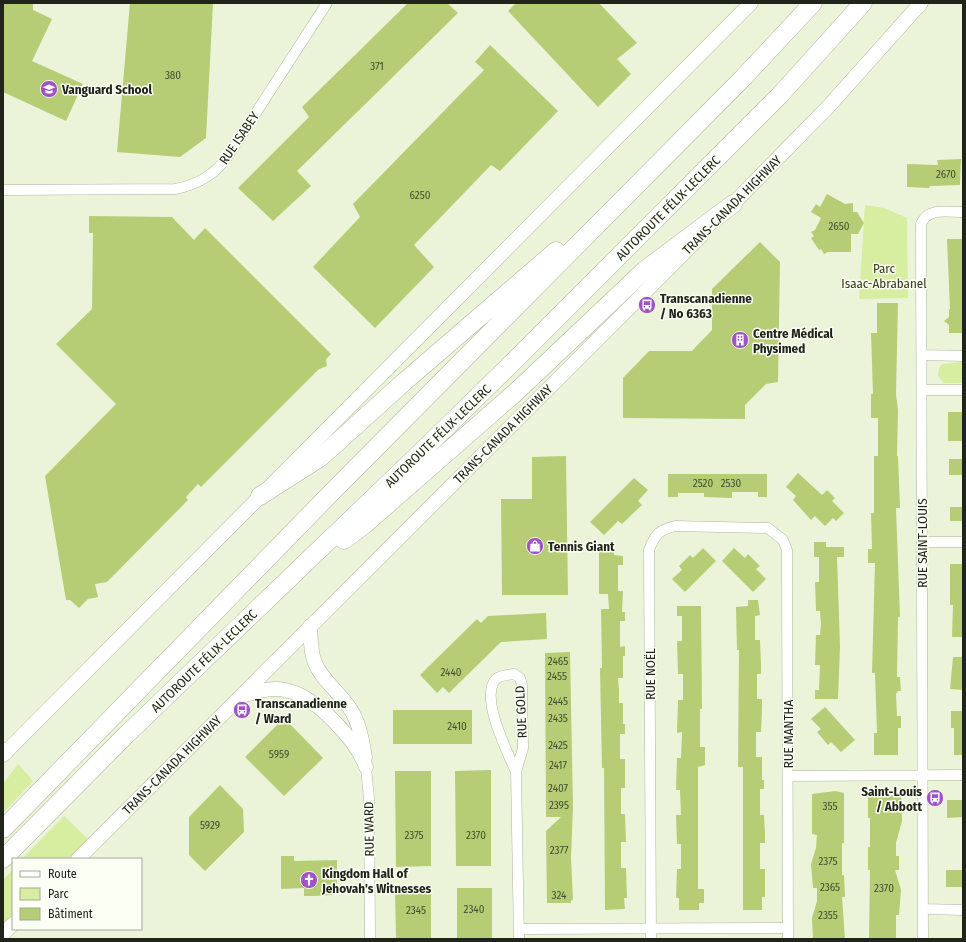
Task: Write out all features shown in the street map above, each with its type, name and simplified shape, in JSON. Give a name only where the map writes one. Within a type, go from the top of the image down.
[{"type":"highway","name":"AUTOROUTE FÉLIX-LECLERC","points":[[3,829],[81,748],[755,66],[813,3]]},
{"type":"highway","name":"AUTOROUTE FÉLIX-LECLERC","points":[[3,859],[97,764],[422,452],[790,84],[863,3]]},
{"type":"highway","points":[[260,496],[321,457],[404,382],[660,162]]},
{"type":"highway","points":[[291,577],[364,525],[516,392],[645,270],[733,204]]},
{"type":"main road","points":[[4,753],[751,3]]},
{"type":"main road","name":"TRANS-CANADA HIGHWAY","points":[[79,858],[733,204],[828,107],[921,3]]},
{"type":"main road","points":[[310,626],[311,651],[314,662],[324,678],[345,701],[355,717],[361,736],[366,767]]},
{"type":"main road","points":[[240,696],[274,689],[290,691],[301,696],[314,704],[344,732],[358,750],[366,767]]},
{"type":"main road","points":[[3,934],[12,925]]},
{"type":"street","name":"RUE ISABEY","points":[[3,190],[175,189],[190,186],[202,180],[218,169],[228,156],[327,3]]},
{"type":"street","name":"RUE SAINT-LOUIS","points":[[923,939],[924,775],[921,224],[924,217],[930,213],[963,212]]},
{"type":"street","points":[[922,355],[963,356]]},
{"type":"street","points":[[922,390],[963,390]]},
{"type":"street","name":"RUE NOËL","points":[[651,939],[649,550],[654,537],[664,528],[675,526],[768,528],[776,533]]},
{"type":"street","name":"RUE MANTHA","points":[[776,533],[783,540],[787,550],[788,939]]},
{"type":"street","points":[[922,542],[963,542]]},
{"type":"street","name":"RUE GOLD","points":[[516,772],[494,720],[491,695],[492,687],[496,680],[501,676],[514,674],[520,678],[522,685],[523,748],[516,772],[519,934]]},
{"type":"street","name":"RUE WARD","points":[[366,767],[369,799],[370,939]]},
{"type":"street","points":[[788,776],[963,775]]},
{"type":"street","points":[[923,909],[963,910]]},
{"type":"street","points":[[519,934],[651,928],[788,928]]},
{"type":"green space","name":"Parc Isaac-Abrabanel","points":[[865,205],[884,208],[907,218],[908,298],[859,299]]},
{"type":"green space","points":[[963,362],[963,383],[944,383],[938,376],[939,368],[942,364]]},
{"type":"green space","points":[[18,764],[33,781],[3,813],[3,784]]},
{"type":"green space","points":[[64,816],[88,839],[69,858],[23,858]]},
{"type":"green space","points":[[12,870],[12,915],[3,925],[3,880]]},
{"type":"building","points":[[3,3],[33,3],[33,10],[52,19],[32,61],[83,84],[66,121],[3,92]]},
{"type":"building","points":[[130,3],[213,3],[206,138],[180,157],[117,152]]},
{"type":"building","points":[[408,3],[447,3],[458,13],[297,171],[311,186],[273,221],[238,188],[309,117],[302,107]]},
{"type":"building","points":[[516,3],[599,3],[637,43],[617,59],[631,74],[598,107],[508,11]]},
{"type":"building","points":[[490,45],[558,111],[500,171],[491,165],[414,245],[434,267],[375,328],[313,267],[360,217],[353,204],[484,70],[475,62]]},
{"type":"building","points":[[961,159],[960,185],[930,186],[929,188],[907,187],[907,164],[938,165],[937,160]]},
{"type":"building","points":[[827,194],[845,204],[853,203],[853,212],[857,212],[864,223],[858,234],[851,234],[851,252],[828,252],[824,254],[821,249],[819,250],[811,238],[814,236],[811,232],[815,230],[821,218],[811,212],[816,204],[820,207]]},
{"type":"building","points":[[89,216],[172,217],[194,240],[205,228],[331,354],[326,359],[327,366],[319,369],[201,487],[198,484],[186,497],[188,500],[107,582],[95,584],[98,597],[88,599],[79,608],[70,600],[66,600],[45,476],[116,404],[56,344],[92,309],[93,233],[89,233]]},
{"type":"building","points":[[947,239],[963,239],[963,333],[949,333],[949,325],[944,321],[949,317],[950,309]]},
{"type":"building","name":"Centre Médical Physimed","points":[[760,242],[780,262],[778,382],[766,384],[745,405],[745,419],[623,418],[623,378],[649,351],[692,351],[712,330],[712,289]]},
{"type":"building","points":[[877,303],[898,303],[896,394],[898,410],[897,456],[900,508],[896,508],[900,617],[898,617],[897,677],[900,677],[901,691],[898,691],[896,694],[897,716],[901,716],[901,728],[898,728],[898,755],[874,755],[874,733],[877,733],[875,673],[872,673],[875,563],[868,563],[868,549],[872,549],[871,513],[874,513],[874,456],[878,456],[878,418],[871,418],[871,394],[873,394],[871,333],[877,333]]},
{"type":"building","points":[[948,412],[963,412],[963,441],[948,441]]},
{"type":"building","points":[[566,456],[568,595],[502,595],[501,499],[532,499],[532,457]]},
{"type":"building","points":[[949,459],[963,459],[963,475],[949,475]]},
{"type":"building","points":[[798,473],[822,495],[827,490],[835,498],[832,501],[844,513],[836,521],[833,518],[825,526],[815,516],[811,520],[793,500],[796,496],[786,487]]},
{"type":"building","points":[[668,474],[767,474],[767,497],[758,497],[758,492],[732,492],[732,498],[704,497],[704,493],[678,493],[678,497],[668,497]]},
{"type":"building","points":[[634,478],[648,490],[638,501],[642,505],[622,524],[618,521],[604,535],[590,522]]},
{"type":"building","points":[[950,507],[963,507],[963,521],[950,521]]},
{"type":"building","points":[[814,542],[826,542],[826,547],[844,547],[844,557],[837,557],[840,646],[838,699],[815,699],[815,690],[819,690],[820,665],[815,665],[816,635],[820,635],[821,624],[820,611],[816,611],[815,582],[819,582],[819,557],[814,557]]},
{"type":"building","points":[[703,548],[716,561],[685,592],[672,579],[682,570],[679,566],[690,555],[693,558]]},
{"type":"building","points":[[734,548],[745,558],[748,554],[760,566],[756,569],[766,579],[753,592],[722,561]]},
{"type":"building","points":[[599,549],[614,549],[614,555],[623,556],[623,565],[618,565],[618,591],[623,591],[622,612],[625,612],[625,621],[620,621],[620,647],[625,646],[625,656],[623,656],[623,678],[618,678],[619,703],[623,703],[623,724],[625,724],[625,734],[620,734],[620,759],[625,759],[625,788],[621,788],[621,814],[625,814],[626,842],[621,842],[621,868],[626,868],[627,898],[624,898],[625,909],[605,910],[604,768],[602,768],[600,668],[602,668],[601,609],[609,609],[608,594],[599,594]]},
{"type":"building","points":[[950,564],[963,564],[963,637],[952,637],[953,605],[950,605]]},
{"type":"building","points":[[748,600],[758,600],[760,615],[755,616],[755,640],[760,640],[761,664],[761,674],[757,674],[757,699],[762,699],[761,732],[756,732],[756,757],[762,757],[762,780],[764,780],[764,789],[760,789],[760,815],[764,815],[765,834],[765,843],[760,843],[760,869],[765,869],[765,897],[762,897],[762,910],[743,910],[743,767],[738,767],[739,650],[737,650],[736,607],[748,606]]},
{"type":"building","points":[[677,606],[701,606],[702,709],[700,709],[700,747],[705,747],[705,765],[698,767],[698,889],[704,889],[704,903],[699,903],[699,910],[679,910],[679,898],[676,898],[677,869],[681,869],[681,844],[677,844],[676,815],[681,815],[680,790],[676,790],[677,758],[681,758],[682,732],[677,733],[678,700],[683,700],[683,674],[678,674],[677,641],[682,641],[682,616],[677,616]]},
{"type":"building","points":[[546,613],[547,639],[501,642],[449,693],[443,687],[437,693],[420,675],[477,619],[481,623],[488,616]]},
{"type":"building","points":[[570,652],[573,806],[571,858],[573,900],[571,900],[571,903],[547,903],[546,831],[561,817],[546,817],[545,653]]},
{"type":"building","points":[[953,657],[963,657],[963,690],[950,689]]},
{"type":"building","points":[[825,707],[855,740],[841,752],[831,742],[828,745],[817,732],[821,729],[811,719]]},
{"type":"building","points":[[393,710],[472,710],[472,744],[393,744]]},
{"type":"building","points":[[951,711],[963,711],[963,755],[954,755],[954,728],[951,728]]},
{"type":"building","points":[[284,718],[323,758],[284,796],[245,757]]},
{"type":"building","points":[[491,770],[491,866],[456,866],[455,771]]},
{"type":"building","points":[[395,771],[431,771],[431,866],[396,867]]},
{"type":"building","points":[[220,785],[243,809],[244,832],[205,871],[189,855],[189,817]]},
{"type":"building","points":[[835,791],[844,793],[844,843],[842,843],[842,875],[844,875],[845,897],[842,897],[845,939],[813,939],[812,918],[817,901],[817,888],[813,888],[811,864],[816,848],[817,835],[812,834],[812,794]]},
{"type":"building","points":[[901,795],[902,821],[896,843],[896,856],[899,856],[899,870],[895,870],[901,890],[899,915],[896,915],[896,939],[869,939],[870,870],[868,870],[868,847],[870,847],[870,818],[868,818],[868,796]]},
{"type":"building","points":[[947,800],[963,800],[963,817],[947,818]]},
{"type":"building","name":"Kingdom Hall of Jehovah's Witnesses","points":[[281,856],[294,856],[294,861],[337,860],[337,888],[332,888],[332,895],[314,896],[304,896],[304,888],[281,889]]},
{"type":"building","points":[[946,870],[963,870],[963,887],[946,887]]},
{"type":"building","points":[[457,888],[492,888],[492,939],[457,939]]},
{"type":"building","points":[[395,890],[431,890],[431,939],[396,939]]},
{"type":"place","name":"Vanguard School","points":[[49,89]]},
{"type":"place","name":"Transcanadienne / No 6363","points":[[647,305]]},
{"type":"place","name":"Centre Médical Physimed","points":[[740,340]]},
{"type":"place","name":"Tennis Giant","points":[[535,546]]},
{"type":"place","name":"Transcanadienne / Ward","points":[[242,710]]},
{"type":"place","name":"Saint-Louis / Abbott","points":[[935,798]]},
{"type":"place","name":"Kingdom Hall of Jehovah's Witnesses","points":[[309,880]]}]
